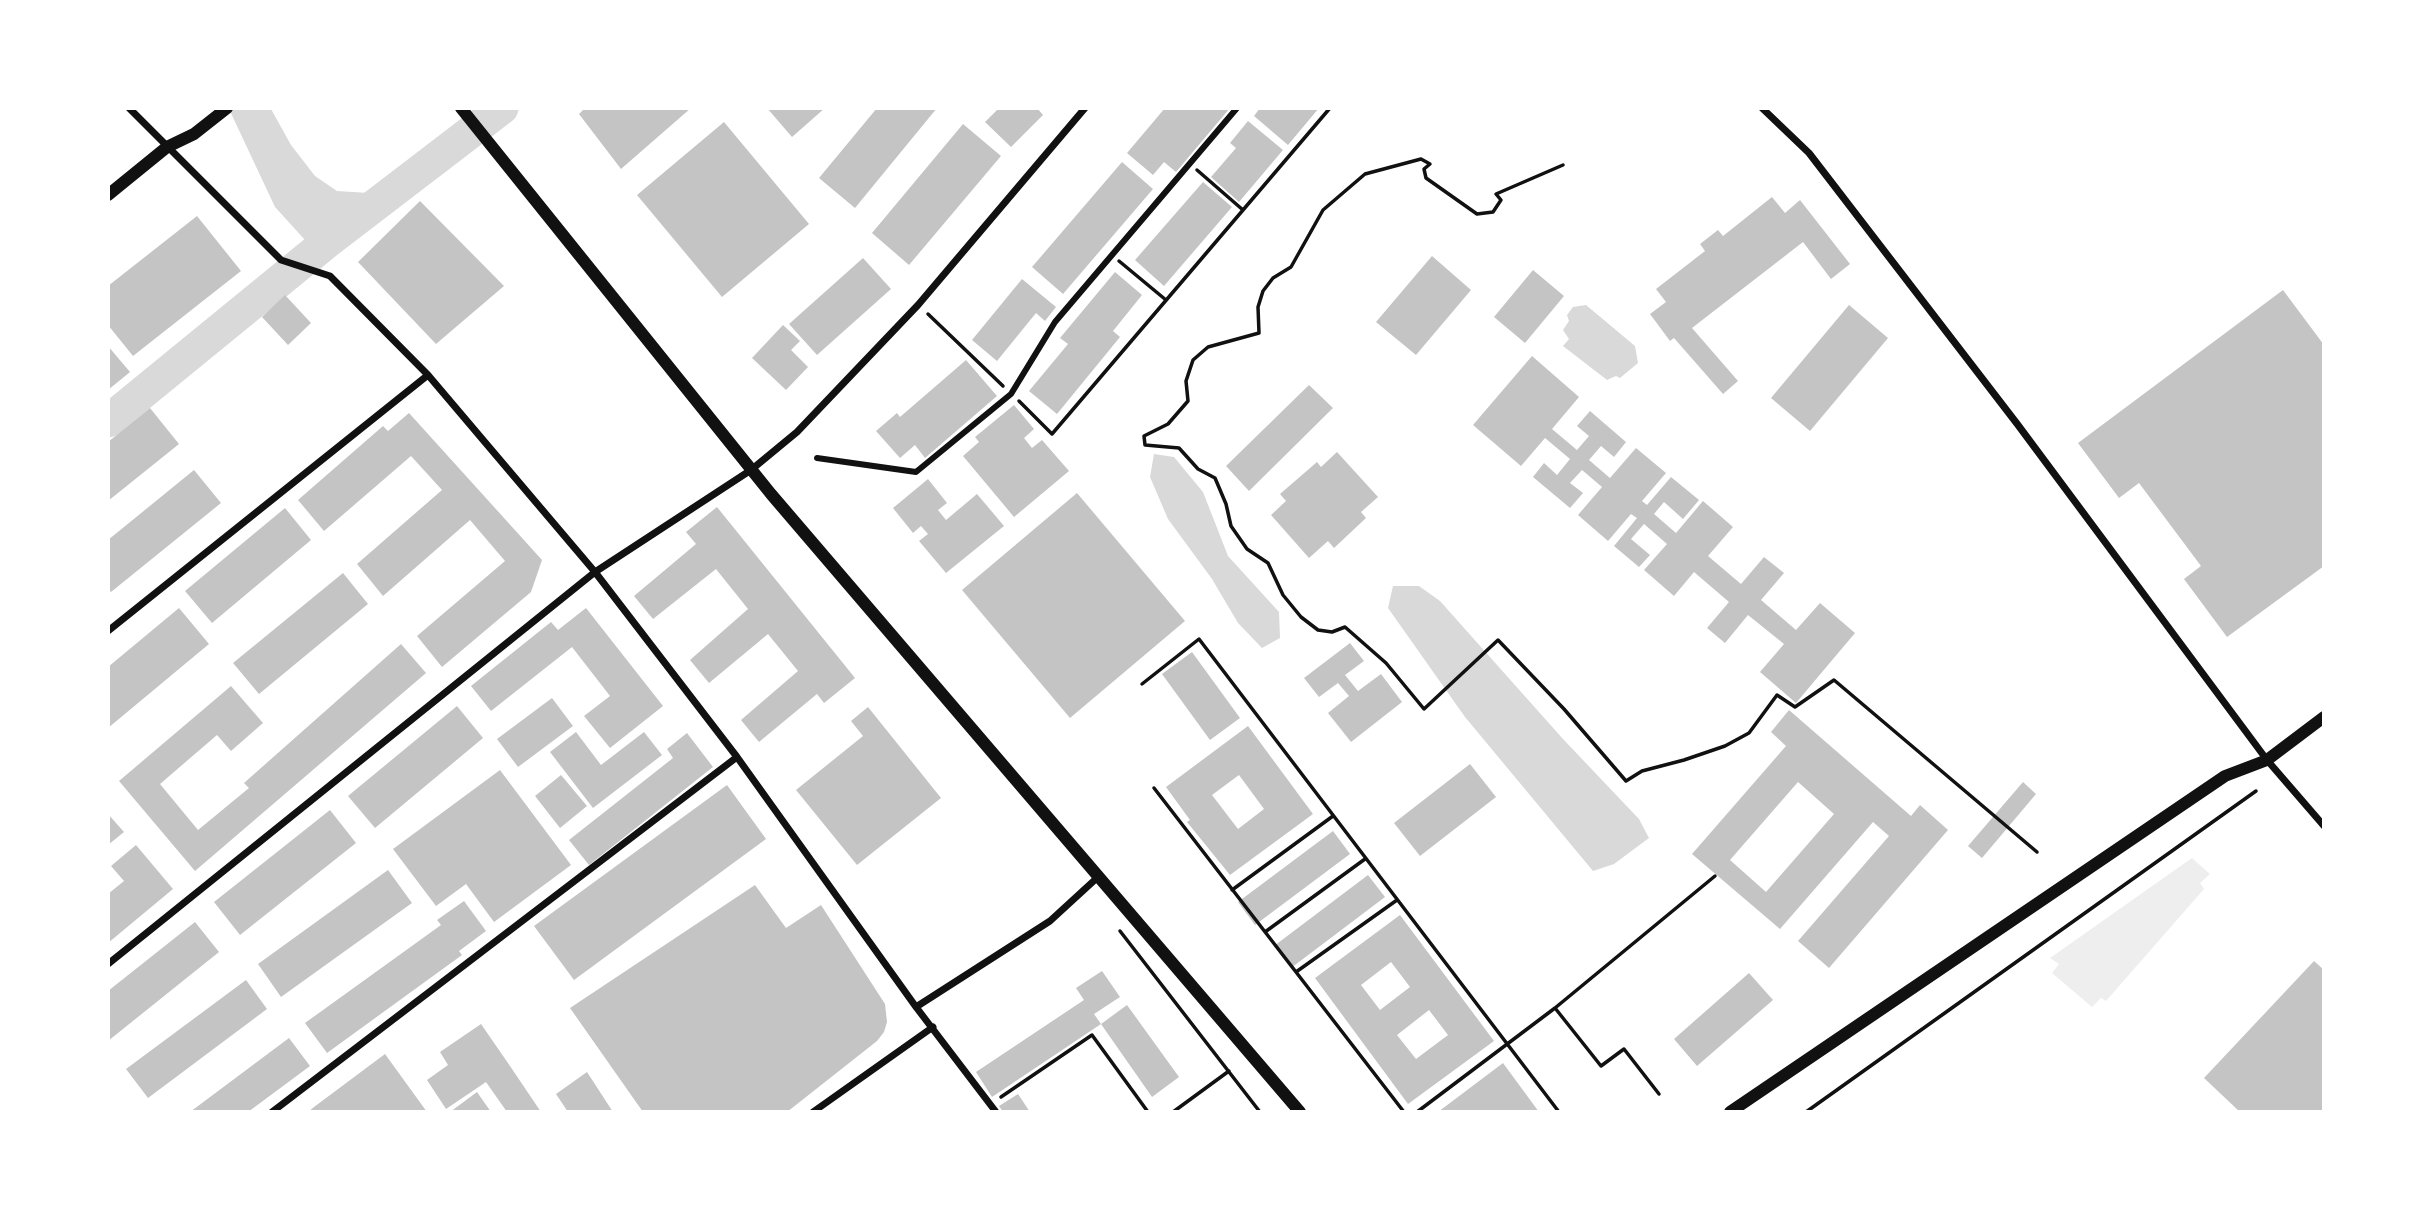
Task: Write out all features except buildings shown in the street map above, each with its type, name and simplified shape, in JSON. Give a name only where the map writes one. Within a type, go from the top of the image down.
[{"type":"main road","points":[[108,195],[167,147],[194,134],[227,108]]},
{"type":"main road","points":[[461,108],[751,470],[1300,1111]]},
{"type":"main road","points":[[1730,1111],[2225,776],[2267,760],[2323,718]]},
{"type":"street","points":[[129,108],[281,260],[330,276],[428,375],[595,572],[737,757],[916,1007],[996,1111]]},
{"type":"street","points":[[108,964],[595,572],[751,470],[797,432],[918,305],[1085,108]]},
{"type":"street","points":[[817,458],[916,472],[1011,394],[1055,322],[1237,108]]},
{"type":"street","points":[[1762,108],[1809,152],[2018,425],[2267,760],[2323,826]]},
{"type":"street","points":[[108,631],[428,375]]},
{"type":"street","points":[[272,1111],[737,757]]},
{"type":"street","points":[[916,1007],[1050,921],[1098,877]]},
{"type":"street","points":[[813,1111],[933,1027]]},
{"type":"path","points":[[918,305],[1052,433],[1330,108]]},
{"type":"path","points":[[1563,165],[1496,194],[1501,200],[1493,212],[1477,214],[1426,178],[1424,169],[1430,164],[1421,159],[1366,174],[1324,210],[1291,267],[1273,278],[1263,291],[1258,307],[1259,333],[1208,346],[1193,360],[1186,382],[1188,401],[1168,424],[1144,436],[1145,446],[1179,448],[1198,470],[1215,478],[1226,504],[1231,526],[1247,549],[1268,563],[1283,595],[1301,617],[1318,630],[1332,632],[1346,627],[1386,663],[1424,709],[1497,640],[1564,709],[1626,780],[1642,771],[1724,746],[1749,733],[1777,695],[1795,708],[1834,680],[2038,852]]},
{"type":"path","points":[[1190,164],[1243,210]]},
{"type":"path","points":[[1112,255],[1166,300]]},
{"type":"path","points":[[1142,684],[1199,639],[1559,1111]]},
{"type":"path","points":[[1154,788],[1404,1111]]},
{"type":"path","points":[[1805,1111],[2256,791]]},
{"type":"path","points":[[1233,890],[1333,816]]},
{"type":"path","points":[[1265,932],[1366,859]]},
{"type":"path","points":[[1417,1111],[1556,1008],[1715,876]]},
{"type":"path","points":[[1296,971],[1397,899]]},
{"type":"path","points":[[1119,931],[1260,1111]]},
{"type":"path","points":[[1556,1008],[1601,1066],[1624,1049],[1659,1094]]},
{"type":"path","points":[[997,1100],[1092,1035],[1148,1111]]},
{"type":"path","points":[[1173,1111],[1229,1070]]},
{"type":"shaded area","points":[[229,109],[271,109],[291,145],[315,176],[337,191],[369,193],[305,240],[275,207]]},
{"type":"shaded area","points":[[1586,305],[1635,346],[1638,363],[1620,378],[1616,376],[1607,380],[1563,346],[1569,339],[1563,330],[1569,321],[1567,315],[1573,307]]},
{"type":"shaded area","points":[[1154,454],[1174,457],[1203,492],[1228,556],[1279,612],[1280,638],[1262,648],[1238,623],[1212,579],[1168,519],[1150,477]]},
{"type":"shaded area","points":[[1393,586],[1419,586],[1440,601],[1563,739],[1639,819],[1649,838],[1614,864],[1593,871],[1465,717],[1388,608]]},
{"type":"shaded area","points":[[2192,858],[2210,874],[2200,883],[2204,889],[2106,1001],[2101,998],[2092,1007],[2052,973],[2059,964],[2050,958]]},
{"type":"waterway","points":[[108,421],[327,242],[502,108]]}]
